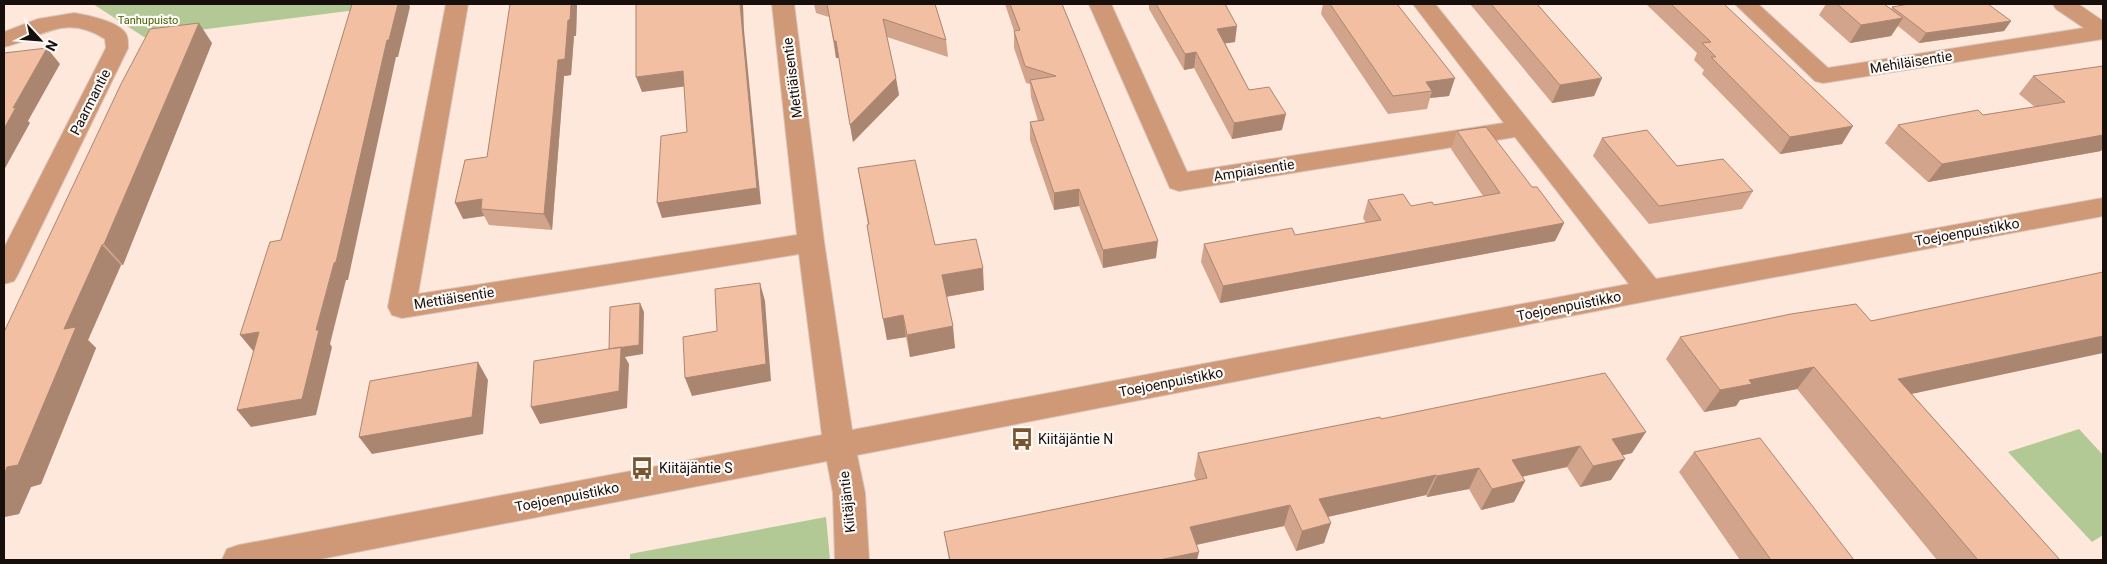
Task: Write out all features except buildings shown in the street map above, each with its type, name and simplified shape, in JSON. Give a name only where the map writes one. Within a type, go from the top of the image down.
[{"type":"street","name":"Mettiäisentie","points":[[457,4],[402,307],[811,242]]},
{"type":"street","name":"Mettiäisentie","points":[[783,4],[811,242],[839,445]]},
{"type":"street","name":"Ampiaisentie","points":[[1100,4],[1179,182],[1520,128]]},
{"type":"street","points":[[1424,4],[1650,291]]},
{"type":"street","name":"Mehiläisentie","points":[[1746,4],[1823,76],[2103,32]]},
{"type":"street","name":"Mehiläisentie","points":[[2064,4],[2103,32]]},
{"type":"street","name":"Paarmantie","points":[[4,40],[34,26],[64,19],[88,21],[104,27],[116,36],[117,48],[4,274]]},
{"type":"street","name":"Toejoenpuistikko","points":[[239,560],[1650,291],[2103,207]]},
{"type":"street","name":"Kiitäjäntie","points":[[839,445],[849,493],[852,560]]},
{"type":"green space","name":"Tanhupuisto","points":[[93,4],[403,4],[144,37]]},
{"type":"green space","points":[[2079,429],[2103,455],[2103,535],[2092,542],[2008,452]]},
{"type":"green space","points":[[826,517],[830,560],[630,560],[630,554]]},
{"type":"place","name":"Kiitäjäntie N","points":[[1022,439]]},
{"type":"place","name":"Kiitäjäntie S","points":[[642,468]]}]
